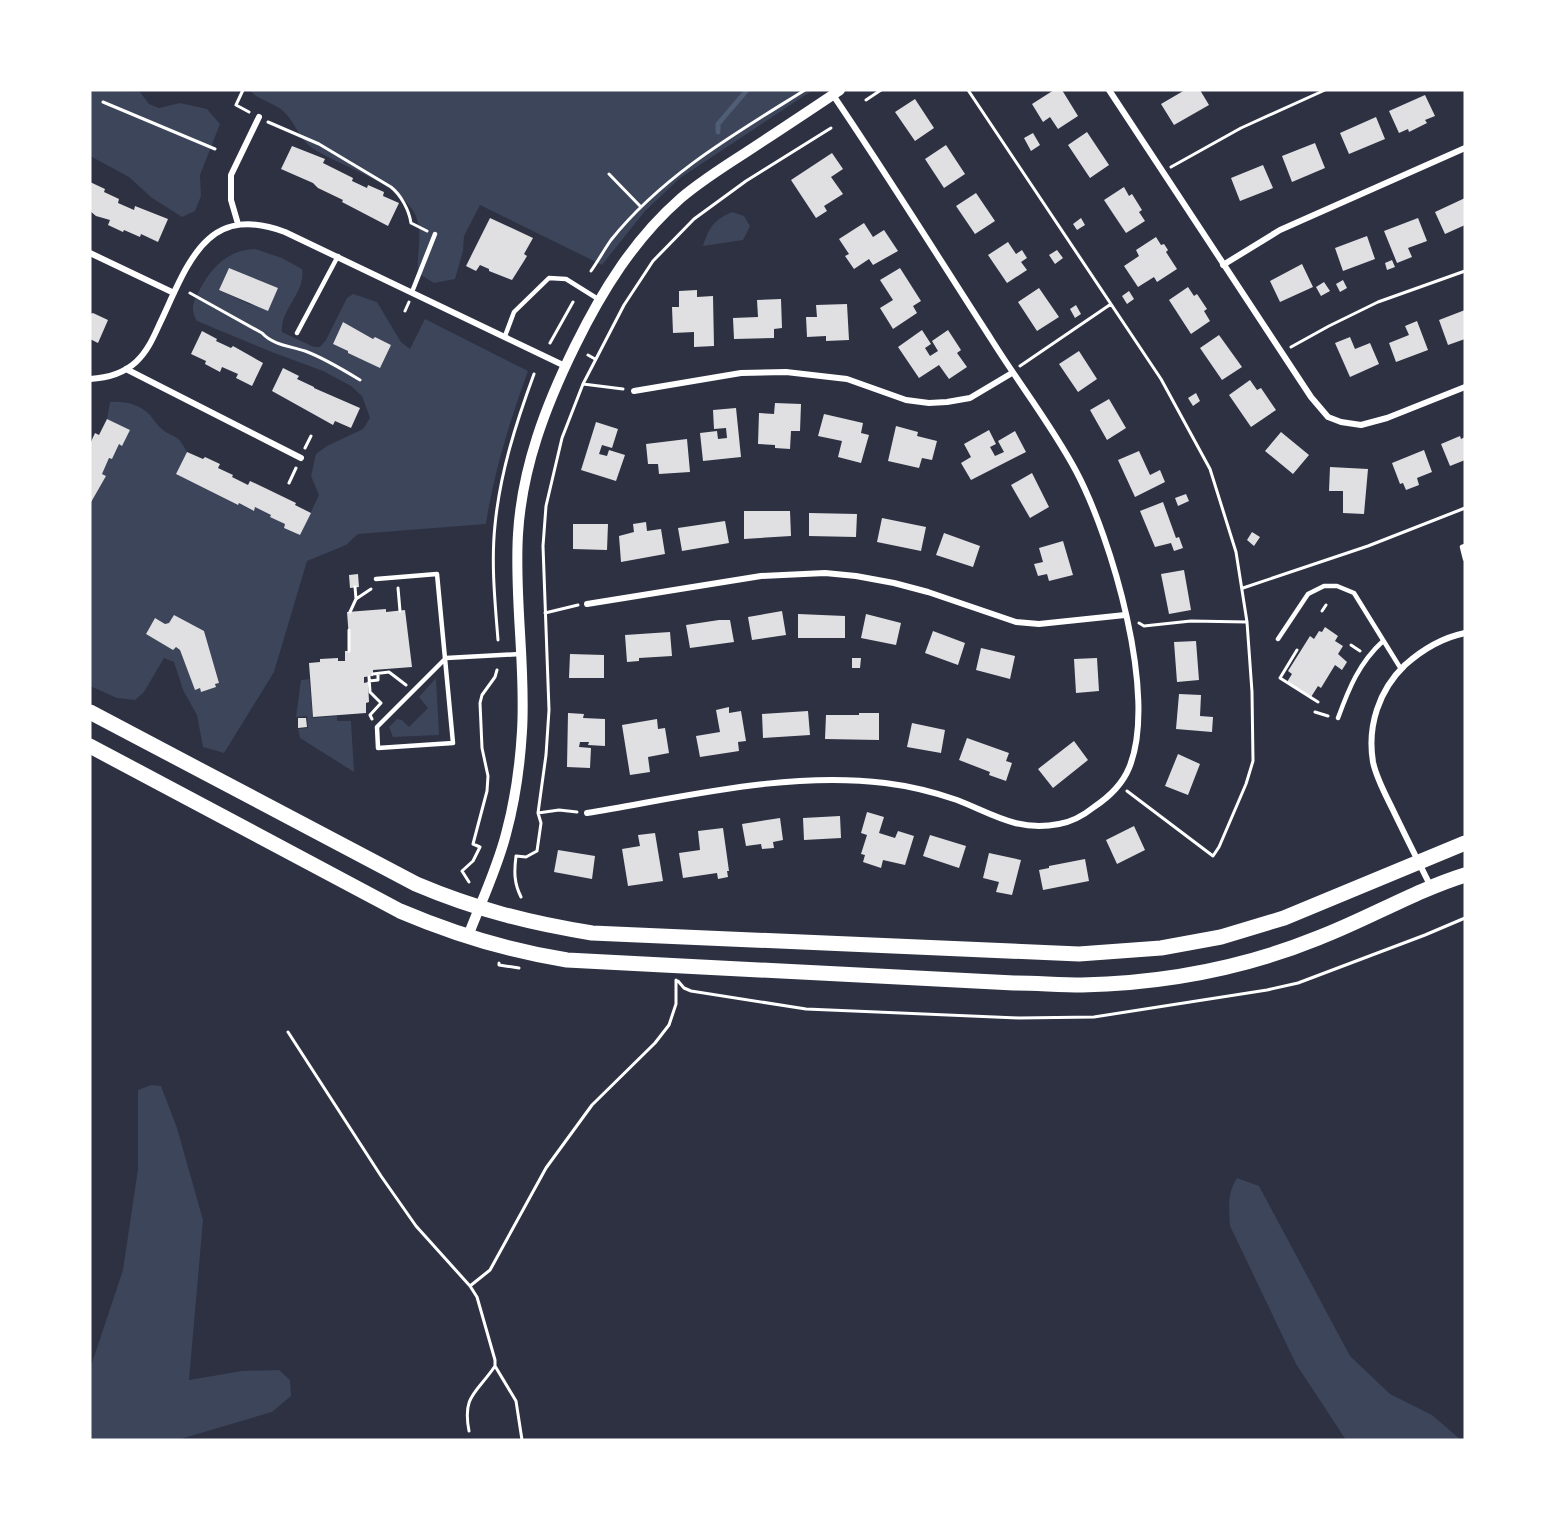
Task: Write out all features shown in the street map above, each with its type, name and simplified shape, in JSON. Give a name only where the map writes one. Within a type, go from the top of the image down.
[{"type":"main road","points":[[90,712],[416,884],[522,920],[592,933],[1095,954],[1189,945],[1253,928],[1325,902],[1465,843]]},
{"type":"main road","points":[[90,746],[400,911],[504,947],[558,959],[674,967],[1014,983],[1081,985],[1149,980],[1199,973],[1276,953],[1319,938],[1431,887],[1465,875]]},
{"type":"street","points":[[1109,90],[1311,397],[1328,417],[1361,425],[1396,415],[1465,387]]},
{"type":"street","points":[[468,936],[506,835],[513,803],[522,733],[523,654],[517,578],[518,534],[522,500],[538,432],[552,391],[598,299],[634,249],[678,200],[837,92],[1012,373],[1057,438],[1089,498],[1107,543],[1125,615],[1138,688],[1138,716],[1134,750],[1129,767],[1120,785],[1107,798],[1075,819],[1061,824],[1037,826],[1007,822],[957,801],[920,789],[889,783],[826,779],[776,783],[587,813]]},
{"type":"street","points":[[238,224],[231,200],[231,175],[259,117]]},
{"type":"street","points":[[1223,265],[1280,230],[1465,148]]},
{"type":"street","points":[[90,379],[117,374],[136,362],[149,345],[189,263],[206,241],[225,228],[238,224],[268,225],[338,256],[565,366]]},
{"type":"street","points":[[90,253],[174,293]]},
{"type":"street","points":[[126,369],[301,458]]},
{"type":"street","points":[[634,391],[741,373],[786,372],[847,379],[906,400],[929,403],[970,398],[1012,373]]},
{"type":"street","points":[[587,604],[761,576],[825,573],[894,583],[1016,622],[1039,624],[1125,615]]},
{"type":"street","points":[[1431,887],[1385,794],[1373,764],[1371,743],[1373,721],[1380,700],[1401,669],[1432,644],[1465,633]]},
{"type":"lane","points":[[412,292],[435,234]]},
{"type":"lane","points":[[297,333],[338,256]]},
{"type":"lane","points":[[505,336],[514,312],[549,278],[566,279],[598,299]]},
{"type":"lane","points":[[1465,546],[1462,547],[1465,560]]},
{"type":"lane","points":[[376,579],[438,574],[446,658],[453,743],[378,748],[377,727],[446,658],[523,654]]},
{"type":"lane","points":[[1278,639],[1308,594],[1324,586],[1336,586],[1354,593],[1401,669]]},
{"type":"lane","points":[[1338,718],[1349,687],[1360,666],[1383,641]]},
{"type":"path","points":[[236,105],[243,90]]},
{"type":"path","points":[[867,100],[881,90]]},
{"type":"path","points":[[968,90],[1161,379],[1210,469],[1236,552],[1247,622],[1252,692],[1253,761],[1224,837],[1213,856],[1120,785]]},
{"type":"path","points":[[1173,165],[1241,128],[1325,90]]},
{"type":"path","points":[[102,102],[215,149]]},
{"type":"path","points":[[519,899],[514,874],[516,856],[526,857],[537,850],[541,823],[538,813],[546,755],[549,710],[543,546],[546,506],[562,438],[583,384],[624,305],[653,261],[694,219],[746,180],[831,128]]},
{"type":"path","points":[[282,129],[328,149],[391,187],[397,192],[405,206],[411,224],[435,234]]},
{"type":"path","points":[[609,174],[642,207]]},
{"type":"path","points":[[1291,348],[1329,326],[1378,303],[1465,271]]},
{"type":"path","points":[[190,295],[262,333],[272,341],[328,361],[360,380]]},
{"type":"path","points":[[550,343],[573,302]]},
{"type":"path","points":[[1012,373],[1026,360],[1111,304]]},
{"type":"path","points":[[554,337],[560,340]]},
{"type":"path","points":[[588,355],[595,359]]},
{"type":"path","points":[[498,640],[494,572],[495,525],[499,493],[513,432],[534,374]]},
{"type":"path","points":[[583,384],[609,387]]},
{"type":"path","points":[[1243,588],[1368,546],[1465,508]]},
{"type":"path","points":[[397,578],[400,610]]},
{"type":"path","points":[[354,588],[356,599]]},
{"type":"path","points":[[350,612],[356,599],[372,588]]},
{"type":"path","points":[[1322,611],[1326,605]]},
{"type":"path","points":[[545,613],[566,608]]},
{"type":"path","points":[[1144,626],[1191,621],[1247,622]]},
{"type":"path","points":[[349,630],[349,651]]},
{"type":"path","points":[[1297,650],[1280,678],[1318,702]]},
{"type":"path","points":[[469,882],[462,871],[478,855],[480,847],[473,844],[487,791],[488,776],[482,748],[480,703],[482,695],[495,677],[497,670]]},
{"type":"path","points":[[370,715],[381,703],[372,696],[369,679],[378,680],[375,674],[392,674],[403,683]]},
{"type":"path","points":[[538,813],[567,810]]},
{"type":"path","points":[[471,1286],[490,1270],[546,1168],[592,1105],[655,1043],[669,1025],[676,1004],[677,989],[674,967]]},
{"type":"path","points":[[288,1032],[387,1185],[417,1227],[471,1286],[477,1297],[495,1366],[516,1401],[522,1440]]},
{"type":"path","points":[[469,1431],[466,1413],[468,1403],[495,1366]]},
{"type":"shaded area","points":[[90,90],[140,92],[149,104],[159,108],[180,103],[207,109],[220,124],[200,175],[201,196],[195,211],[182,217],[152,198],[129,177],[90,156]]},
{"type":"shaded area","points":[[250,90],[813,90],[680,178],[645,211],[602,265],[480,205],[464,236],[463,251],[455,279],[434,283],[418,273],[418,221],[407,203],[396,193],[368,176],[312,148],[284,112],[257,97]]},
{"type":"shaded area","points":[[732,212],[744,216],[750,226],[743,240],[703,246],[713,225]]},
{"type":"shaded area","points":[[255,249],[282,258],[302,269],[300,286],[285,316],[282,332],[314,347],[320,347],[326,340],[347,298],[353,294],[377,302],[401,342],[410,349],[425,319],[528,371],[503,446],[486,524],[358,534],[346,545],[307,561],[274,672],[224,753],[203,747],[197,715],[183,690],[174,662],[164,658],[144,692],[135,700],[117,698],[90,686],[90,504],[106,476],[102,474],[109,458],[112,459],[119,444],[122,445],[130,430],[107,419],[110,402],[121,402],[146,411],[161,428],[181,442],[187,452],[176,474],[237,505],[239,503],[253,511],[255,507],[285,524],[284,528],[300,535],[319,495],[311,476],[316,454],[327,446],[363,429],[370,418],[362,396],[351,386],[323,371],[197,321],[193,310],[194,303],[209,275],[228,257],[245,250]],"holes":[[[229,268],[278,288],[268,310],[219,290]],[[343,322],[373,339],[375,337],[391,345],[380,367],[333,344]],[[155,618],[165,624],[204,631],[219,683],[201,691],[200,688],[195,689],[180,650],[176,647],[173,649],[146,634]]]},
{"type":"shaded area","points":[[436,678],[439,735],[393,737],[389,727],[397,719],[402,720],[409,727],[428,708],[419,697]]},
{"type":"shaded area","points":[[309,679],[313,718],[337,716],[337,721],[351,721],[354,772],[300,738],[298,729],[308,728],[307,716],[296,717],[301,680]]},
{"type":"shaded area","points":[[151,1085],[161,1086],[177,1128],[203,1220],[189,1380],[242,1371],[279,1370],[290,1380],[291,1396],[272,1412],[177,1440],[90,1440],[90,1369],[123,1270],[138,1169],[138,1090]]},
{"type":"shaded area","points":[[1237,1178],[1259,1186],[1350,1356],[1390,1394],[1432,1415],[1461,1440],[1346,1440],[1296,1364],[1230,1226],[1230,1195]]},
{"type":"building","points":[[1054,90],[1062,90],[1078,116],[1058,129],[1050,117],[1043,122],[1032,104]]},
{"type":"building","points":[[1185,90],[1200,90],[1209,105],[1174,125],[1161,104]]},
{"type":"building","points":[[1425,95],[1435,116],[1425,120],[1427,123],[1409,132],[1408,129],[1399,133],[1389,111]]},
{"type":"building","points":[[915,99],[934,128],[915,141],[895,112]]},
{"type":"building","points":[[1376,117],[1385,139],[1349,154],[1340,133]]},
{"type":"building","points":[[1087,132],[1109,165],[1090,178],[1068,145]]},
{"type":"building","points":[[1033,133],[1040,145],[1031,151],[1024,138]]},
{"type":"building","points":[[1315,143],[1325,168],[1292,182],[1282,156]]},
{"type":"building","points":[[946,145],[965,174],[944,188],[925,159]]},
{"type":"building","points":[[292,146],[325,159],[323,163],[353,178],[352,181],[384,192],[383,196],[399,203],[388,226],[342,202],[343,200],[318,188],[313,183],[281,169]]},
{"type":"building","points":[[832,153],[843,169],[831,177],[843,194],[824,206],[827,211],[816,218],[791,180]]},
{"type":"building","points":[[1263,165],[1273,188],[1240,201],[1231,178]]},
{"type":"building","points":[[90,182],[119,199],[118,203],[134,210],[135,206],[168,219],[158,242],[141,234],[140,237],[124,230],[123,232],[108,225],[110,220],[96,216],[90,211]]},
{"type":"building","points":[[1124,187],[1129,196],[1132,194],[1142,210],[1139,212],[1145,221],[1126,233],[1104,200]]},
{"type":"building","points":[[976,193],[995,221],[975,234],[956,206]]},
{"type":"building","points":[[1465,198],[1465,225],[1445,234],[1435,212]]},
{"type":"building","points":[[490,218],[533,238],[524,254],[527,256],[512,280],[480,265],[476,271],[466,266]]},
{"type":"building","points":[[1081,218],[1085,225],[1077,230],[1073,224]]},
{"type":"building","points":[[1418,218],[1427,241],[1408,248],[1412,257],[1397,263],[1384,231]]},
{"type":"building","points":[[864,223],[873,237],[884,230],[898,251],[873,265],[869,259],[854,269],[845,256],[849,254],[839,239]]},
{"type":"building","points":[[1367,236],[1375,259],[1343,271],[1335,248]]},
{"type":"building","points":[[1156,237],[1168,250],[1166,252],[1177,269],[1157,282],[1154,277],[1138,287],[1124,266],[1139,256],[1136,250]]},
{"type":"building","points":[[1008,242],[1016,254],[1022,250],[1027,258],[1021,262],[1027,270],[1007,283],[988,255]]},
{"type":"building","points":[[1057,250],[1063,258],[1055,264],[1049,255]]},
{"type":"building","points":[[1392,260],[1395,267],[1387,270],[1385,263]]},
{"type":"building","points":[[1302,264],[1313,287],[1280,302],[1270,281]]},
{"type":"building","points":[[229,268],[278,288],[268,311],[219,290]]},
{"type":"building","points":[[900,268],[921,301],[913,306],[917,313],[893,329],[880,308],[893,300],[880,280]]},
{"type":"building","points":[[1343,280],[1347,288],[1340,292],[1336,284]]},
{"type":"building","points":[[1324,282],[1330,291],[1321,296],[1316,287]]},
{"type":"building","points":[[1188,287],[1194,296],[1197,294],[1207,309],[1204,311],[1210,321],[1191,334],[1169,300]]},
{"type":"building","points":[[1039,288],[1059,317],[1037,331],[1018,302]]},
{"type":"building","points":[[697,290],[697,297],[713,296],[714,346],[694,347],[694,332],[673,333],[672,307],[679,307],[679,291]]},
{"type":"building","points":[[1129,291],[1134,299],[1127,304],[1122,296]]},
{"type":"building","points":[[781,299],[782,328],[774,329],[774,338],[734,339],[733,318],[758,317],[757,300]]},
{"type":"building","points":[[847,304],[849,340],[826,341],[826,336],[807,337],[806,317],[817,317],[816,305]]},
{"type":"building","points":[[1076,305],[1081,314],[1075,318],[1070,309]]},
{"type":"building","points":[[1465,310],[1465,339],[1448,345],[1439,320]]},
{"type":"building","points":[[93,313],[108,320],[98,343],[90,339],[90,314]]},
{"type":"building","points":[[1417,321],[1428,350],[1396,362],[1389,343],[1409,335],[1405,326]]},
{"type":"building","points":[[343,322],[373,339],[375,337],[391,345],[380,368],[333,344]]},
{"type":"building","points":[[922,330],[931,344],[925,348],[930,356],[938,351],[932,341],[948,330],[961,350],[957,353],[967,367],[949,379],[939,365],[919,378],[898,347]]},
{"type":"building","points":[[202,331],[217,339],[216,341],[231,348],[233,346],[263,363],[252,386],[236,378],[238,374],[222,367],[220,372],[205,364],[206,361],[191,354]]},
{"type":"building","points":[[1219,335],[1242,367],[1222,380],[1200,348]]},
{"type":"building","points":[[1350,337],[1355,349],[1370,343],[1379,364],[1350,377],[1335,343]]},
{"type":"building","points":[[1079,351],[1097,379],[1078,392],[1059,364]]},
{"type":"building","points":[[283,368],[299,376],[297,379],[314,388],[360,408],[351,428],[335,421],[333,425],[272,391]]},
{"type":"building","points":[[1250,380],[1257,390],[1261,388],[1276,410],[1251,427],[1229,395]]},
{"type":"building","points":[[1196,393],[1200,401],[1193,406],[1188,398]]},
{"type":"building","points":[[1109,399],[1126,428],[1107,440],[1090,410]]},
{"type":"building","points":[[775,403],[801,404],[800,431],[791,431],[790,449],[758,444],[759,413],[774,414]]},
{"type":"building","points":[[736,408],[741,457],[703,461],[700,433],[717,431],[718,439],[727,438],[726,428],[714,429],[713,410]]},
{"type":"building","points":[[824,414],[863,423],[861,433],[869,435],[861,463],[838,457],[842,441],[818,436]]},
{"type":"building","points":[[107,419],[130,430],[122,446],[119,444],[112,459],[109,458],[102,474],[106,476],[90,504],[90,444],[95,433],[99,435]]},
{"type":"building","points":[[596,422],[618,429],[612,448],[602,445],[599,454],[607,456],[609,450],[625,455],[616,481],[581,470]]},
{"type":"building","points":[[896,426],[918,432],[917,436],[937,441],[932,460],[922,458],[919,468],[888,461]]},
{"type":"building","points":[[989,430],[996,444],[990,447],[995,456],[1004,452],[998,441],[1015,431],[1026,452],[971,480],[961,463],[971,457],[964,444]]},
{"type":"building","points":[[1281,432],[1309,455],[1293,474],[1265,451]]},
{"type":"building","points":[[1460,436],[1461,439],[1465,437],[1465,460],[1450,466],[1441,444]]},
{"type":"building","points":[[687,439],[690,472],[659,474],[658,464],[648,464],[646,444]]},
{"type":"building","points":[[1424,450],[1432,472],[1417,478],[1419,485],[1406,490],[1403,483],[1400,484],[1392,463]]},
{"type":"building","points":[[1139,451],[1150,475],[1160,470],[1165,482],[1135,497],[1118,460]]},
{"type":"building","points":[[187,452],[220,464],[218,468],[233,475],[232,477],[248,485],[250,481],[296,503],[295,505],[311,513],[300,535],[284,528],[285,524],[255,507],[254,511],[239,503],[238,505],[176,474]]},
{"type":"building","points":[[1330,467],[1368,469],[1364,514],[1343,513],[1343,491],[1329,491]]},
{"type":"building","points":[[1032,473],[1049,507],[1030,518],[1011,485]]},
{"type":"building","points":[[1186,494],[1189,501],[1178,506],[1175,498]]},
{"type":"building","points":[[1163,502],[1176,538],[1179,537],[1183,548],[1174,551],[1171,543],[1155,547],[1140,511]]},
{"type":"building","points":[[744,511],[790,511],[791,536],[744,539]]},
{"type":"building","points":[[809,513],[857,514],[856,537],[809,536]]},
{"type":"building","points":[[882,518],[926,527],[921,551],[877,542]]},
{"type":"building","points":[[725,521],[729,543],[682,551],[678,528]]},
{"type":"building","points":[[646,522],[647,531],[661,529],[665,554],[621,562],[619,536],[634,532],[633,524]]},
{"type":"building","points":[[573,524],[608,524],[607,550],[573,549]]},
{"type":"building","points":[[1252,532],[1260,537],[1254,546],[1247,540]]},
{"type":"building","points":[[944,533],[980,546],[973,567],[936,555]]},
{"type":"building","points":[[1063,541],[1073,575],[1049,581],[1047,574],[1038,576],[1034,564],[1043,562],[1039,548]]},
{"type":"building","points":[[1184,570],[1191,610],[1169,614],[1161,574]]},
{"type":"building","points":[[358,574],[359,587],[350,588],[349,575]]},
{"type":"building","points":[[386,609],[386,612],[405,610],[412,667],[373,670],[373,676],[364,677],[364,683],[368,682],[369,702],[366,703],[366,713],[313,717],[309,663],[320,662],[320,659],[338,658],[338,661],[345,661],[345,651],[350,651],[347,612]]},
{"type":"building","points":[[782,611],[786,635],[752,640],[748,617]]},
{"type":"building","points":[[798,614],[845,616],[845,638],[798,638]]},
{"type":"building","points":[[866,614],[901,623],[896,645],[861,638]]},
{"type":"building","points":[[174,615],[204,631],[219,683],[215,684],[216,687],[201,692],[200,688],[195,690],[180,650],[176,647],[173,650],[146,634],[155,618],[165,624],[169,623]]},
{"type":"building","points":[[730,620],[734,642],[690,648],[686,625]]},
{"type":"building","points":[[1325,627],[1338,636],[1335,641],[1343,646],[1338,654],[1347,662],[1342,670],[1335,665],[1321,688],[1318,686],[1311,697],[1287,682],[1292,674],[1288,671],[1310,636],[1314,639]]},
{"type":"building","points":[[933,631],[965,643],[958,665],[925,653]]},
{"type":"building","points":[[670,632],[672,656],[639,658],[639,661],[627,662],[625,635]]},
{"type":"building","points":[[1196,641],[1199,680],[1177,682],[1174,642]]},
{"type":"building","points":[[981,648],[1015,656],[1010,679],[976,670]]},
{"type":"building","points":[[570,654],[604,655],[604,678],[569,678]]},
{"type":"building","points":[[852,658],[861,658],[860,668],[852,668]]},
{"type":"building","points":[[1097,658],[1099,691],[1076,693],[1074,659]]},
{"type":"building","points":[[1179,694],[1201,695],[1200,716],[1213,717],[1212,732],[1176,729]]},
{"type":"building","points":[[729,707],[729,713],[741,711],[746,741],[738,742],[739,751],[700,757],[696,736],[720,732],[716,710]]},
{"type":"building","points":[[808,711],[810,735],[763,738],[762,714]]},
{"type":"building","points":[[568,713],[584,714],[583,718],[605,719],[605,746],[580,742],[579,747],[591,748],[590,768],[567,767]]},
{"type":"building","points":[[859,713],[879,713],[879,740],[825,739],[826,715],[859,715]]},
{"type":"building","points":[[298,718],[306,718],[307,727],[298,728]]},
{"type":"building","points":[[657,719],[658,729],[665,728],[669,753],[648,757],[650,772],[630,775],[622,725]]},
{"type":"building","points":[[912,723],[945,730],[941,753],[907,747]]},
{"type":"building","points":[[967,738],[1009,753],[1006,761],[1012,763],[1006,781],[959,760]]},
{"type":"building","points":[[1074,741],[1088,760],[1053,788],[1038,769]]},
{"type":"building","points":[[1178,754],[1200,764],[1188,795],[1165,786]]},
{"type":"building","points":[[867,812],[884,817],[879,833],[895,838],[898,831],[914,836],[905,865],[883,860],[881,868],[863,862],[865,855],[861,854],[867,835],[861,833]]},
{"type":"building","points":[[840,816],[841,838],[804,840],[803,818]]},
{"type":"building","points":[[780,818],[783,840],[773,842],[774,848],[762,849],[761,844],[746,846],[742,824]]},
{"type":"building","points":[[1134,826],[1145,850],[1117,864],[1106,840]]},
{"type":"building","points":[[723,828],[728,877],[718,879],[717,873],[683,878],[679,853],[700,850],[698,831]]},
{"type":"building","points":[[655,833],[663,881],[628,886],[622,849],[640,846],[638,835]]},
{"type":"building","points":[[930,835],[966,846],[959,868],[923,856]]},
{"type":"building","points":[[558,850],[595,856],[592,879],[554,872]]},
{"type":"building","points":[[989,853],[1021,860],[1012,895],[996,892],[999,882],[983,878]]},
{"type":"building","points":[[1085,859],[1089,881],[1043,890],[1039,870]]},
{"type":"waterway","points":[[718,132],[718,124],[747,90]]}]
